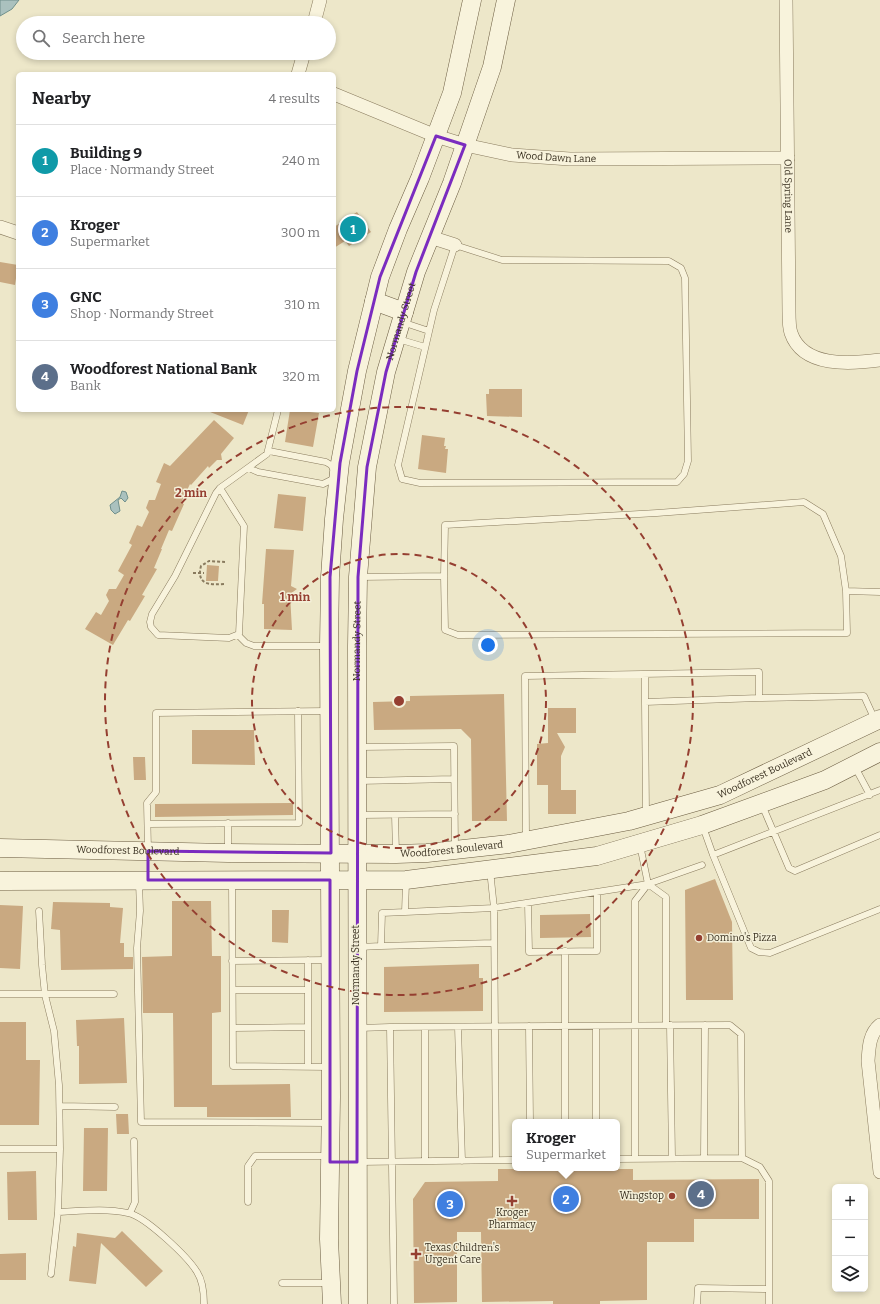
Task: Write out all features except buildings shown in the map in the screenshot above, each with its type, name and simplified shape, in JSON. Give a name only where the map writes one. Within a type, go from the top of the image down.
[{"type":"main road","points":[[332,1304],[330,1239],[330,577],[338,476],[357,371],[374,301],[398,229],[420,178],[452,93],[472,0]]},
{"type":"main road","name":"Normandy Street","points":[[358,1304],[356,747],[358,577],[366,479],[386,372],[416,272],[465,145],[492,68],[506,0]]},
{"type":"main road","points":[[374,301],[401,324]]},
{"type":"main road","points":[[338,476],[366,479]]},
{"type":"main road","points":[[330,646],[357,646]]},
{"type":"main road","name":"Woodforest Boulevard","points":[[0,848],[228,853],[396,854],[455,850],[526,840],[629,822],[720,795],[878,720]]},
{"type":"main road","points":[[842,738],[854,765]]},
{"type":"main road","points":[[0,881],[406,880],[598,856],[702,825],[825,780],[880,752]]},
{"type":"main road","points":[[629,822],[640,844]]},
{"type":"main road","points":[[143,880],[148,851]]},
{"type":"main road","points":[[331,1070],[357,1071]]},
{"type":"main road","points":[[330,1159],[357,1162]]},
{"type":"street","points":[[316,16],[320,0]]},
{"type":"street","name":"Old Spring Lane","points":[[786,0],[789,312],[792,334],[800,349],[824,360],[880,360]]},
{"type":"street","points":[[299,72],[302,60]]},
{"type":"street","name":"Wood Dawn Lane","points":[[336,95],[436,136],[465,145],[512,155],[539,158],[788,158]]},
{"type":"street","points":[[0,227],[16,232]]},
{"type":"street","points":[[430,237],[455,245]]},
{"type":"street","points":[[877,1028],[868,1047],[868,1061],[880,1172]]},
{"type":"lane","points":[[455,245],[502,260],[668,261],[681,268],[685,278],[688,461],[684,474],[677,482],[420,483],[402,479],[398,464],[429,331],[455,245]]},
{"type":"lane","points":[[401,324],[429,331]]},
{"type":"lane","points":[[401,324],[425,347]]},
{"type":"lane","points":[[238,635],[230,638],[164,636],[154,632],[150,624],[152,614],[175,576],[216,493],[220,488],[265,456],[269,451],[278,412]]},
{"type":"lane","points":[[249,468],[258,472],[323,484],[338,476],[331,465],[326,462],[269,451]]},
{"type":"lane","points":[[220,488],[244,526],[240,626],[238,635]]},
{"type":"lane","points":[[804,502],[823,514],[841,556],[846,591],[847,633],[458,635],[445,630],[445,525],[657,513],[804,502]]},
{"type":"lane","points":[[358,577],[444,576]]},
{"type":"lane","points":[[846,591],[880,592]]},
{"type":"lane","points":[[238,635],[246,643],[254,646],[330,646]]},
{"type":"lane","points":[[526,840],[525,676],[759,672],[759,698]]},
{"type":"lane","points":[[645,674],[646,817]]},
{"type":"lane","points":[[645,702],[864,696],[878,720]]},
{"type":"lane","points":[[148,824],[299,823],[298,711]]},
{"type":"lane","points":[[148,851],[147,803],[156,792],[156,713],[330,711]]},
{"type":"lane","points":[[356,747],[454,746],[455,850]]},
{"type":"lane","points":[[854,765],[870,795]]},
{"type":"lane","points":[[356,781],[454,779]]},
{"type":"lane","points":[[713,855],[880,790]]},
{"type":"lane","points":[[762,803],[790,868],[795,871],[880,835]]},
{"type":"lane","points":[[356,815],[455,814]]},
{"type":"lane","points":[[395,815],[396,854]]},
{"type":"lane","points":[[228,823],[228,853]]},
{"type":"lane","points":[[702,825],[751,948],[759,952],[770,953],[880,909]]},
{"type":"lane","points":[[640,844],[648,884],[666,897],[672,1158]]},
{"type":"lane","points":[[381,946],[382,912],[494,908],[648,884],[702,865]]},
{"type":"lane","points":[[490,870],[494,908],[496,1160]]},
{"type":"lane","points":[[143,880],[138,948],[141,1122],[331,1123]]},
{"type":"lane","points":[[232,880],[233,1066],[308,1066],[331,1070]]},
{"type":"lane","points":[[405,912],[406,880]]},
{"type":"lane","points":[[635,1159],[635,900],[648,884]]},
{"type":"lane","points":[[528,903],[529,952],[597,951],[597,892]]},
{"type":"lane","points":[[39,911],[42,965],[46,995],[54,1031],[60,1106],[58,1212],[51,1274]]},
{"type":"lane","points":[[356,947],[494,943]]},
{"type":"lane","points":[[565,951],[565,1119]]},
{"type":"lane","points":[[308,960],[308,1066]]},
{"type":"lane","points":[[232,961],[330,960]]},
{"type":"lane","points":[[232,990],[308,990]]},
{"type":"lane","points":[[0,994],[114,994]]},
{"type":"lane","points":[[357,1028],[730,1024],[741,1034],[742,1158]]},
{"type":"lane","points":[[704,1158],[705,1025]]},
{"type":"lane","points":[[529,1026],[530,1119]]},
{"type":"lane","points":[[596,1026],[596,1119]]},
{"type":"lane","points":[[233,1028],[308,1027]]},
{"type":"lane","points":[[390,1027],[394,1304]]},
{"type":"lane","points":[[425,1027],[425,1161]]},
{"type":"lane","points":[[458,1027],[462,1161]]},
{"type":"lane","points":[[60,1106],[115,1107]]},
{"type":"lane","points":[[130,1213],[135,1202],[134,1141]]},
{"type":"lane","points":[[0,1149],[60,1148]]},
{"type":"lane","points":[[248,1202],[248,1166],[255,1156],[330,1159]]},
{"type":"lane","points":[[620,1159],[742,1158],[760,1167],[769,1181],[769,1304]]},
{"type":"lane","points":[[357,1162],[512,1160]]},
{"type":"lane","points":[[58,1212],[105,1210],[130,1213],[149,1224],[182,1253],[198,1272],[204,1292],[204,1304]]},
{"type":"lane","points":[[282,1283],[332,1282]]},
{"type":"lane","points":[[697,1304],[698,1288],[769,1289]]},
{"type":"path","points":[[224,584],[207,584],[201,579],[200,573],[201,566],[207,562],[225,562]]},
{"type":"path","points":[[193,573],[204,573]]},
{"type":"highlighted area","points":[[436,136],[465,145],[416,272],[386,372],[367,467],[358,577],[357,1162],[330,1162],[330,880],[148,880],[148,851],[331,853],[330,577],[340,463],[357,371],[380,277]]},
{"type":"water","points":[[0,0],[19,0],[12,9],[0,16]]},
{"type":"water","points":[[122,491],[126,492],[128,498],[125,502],[121,498],[118,500],[120,511],[115,514],[111,510],[110,505],[120,497]]},
{"type":"place","name":"Building 9","points":[[353,229]]},
{"type":"place","name":"Domino's Pizza","points":[[699,938]]},
{"type":"place","name":"Woodforest National Bank","points":[[701,1194]]},
{"type":"place","name":"Wingstop","points":[[672,1196]]},
{"type":"place","name":"Kroger","points":[[566,1199]]},
{"type":"place","name":"Kroger Pharmacy","points":[[512,1201]]},
{"type":"place","name":"GNC","points":[[450,1204]]},
{"type":"place","name":"Texas Children's Urgent Care","points":[[416,1254]]}]
